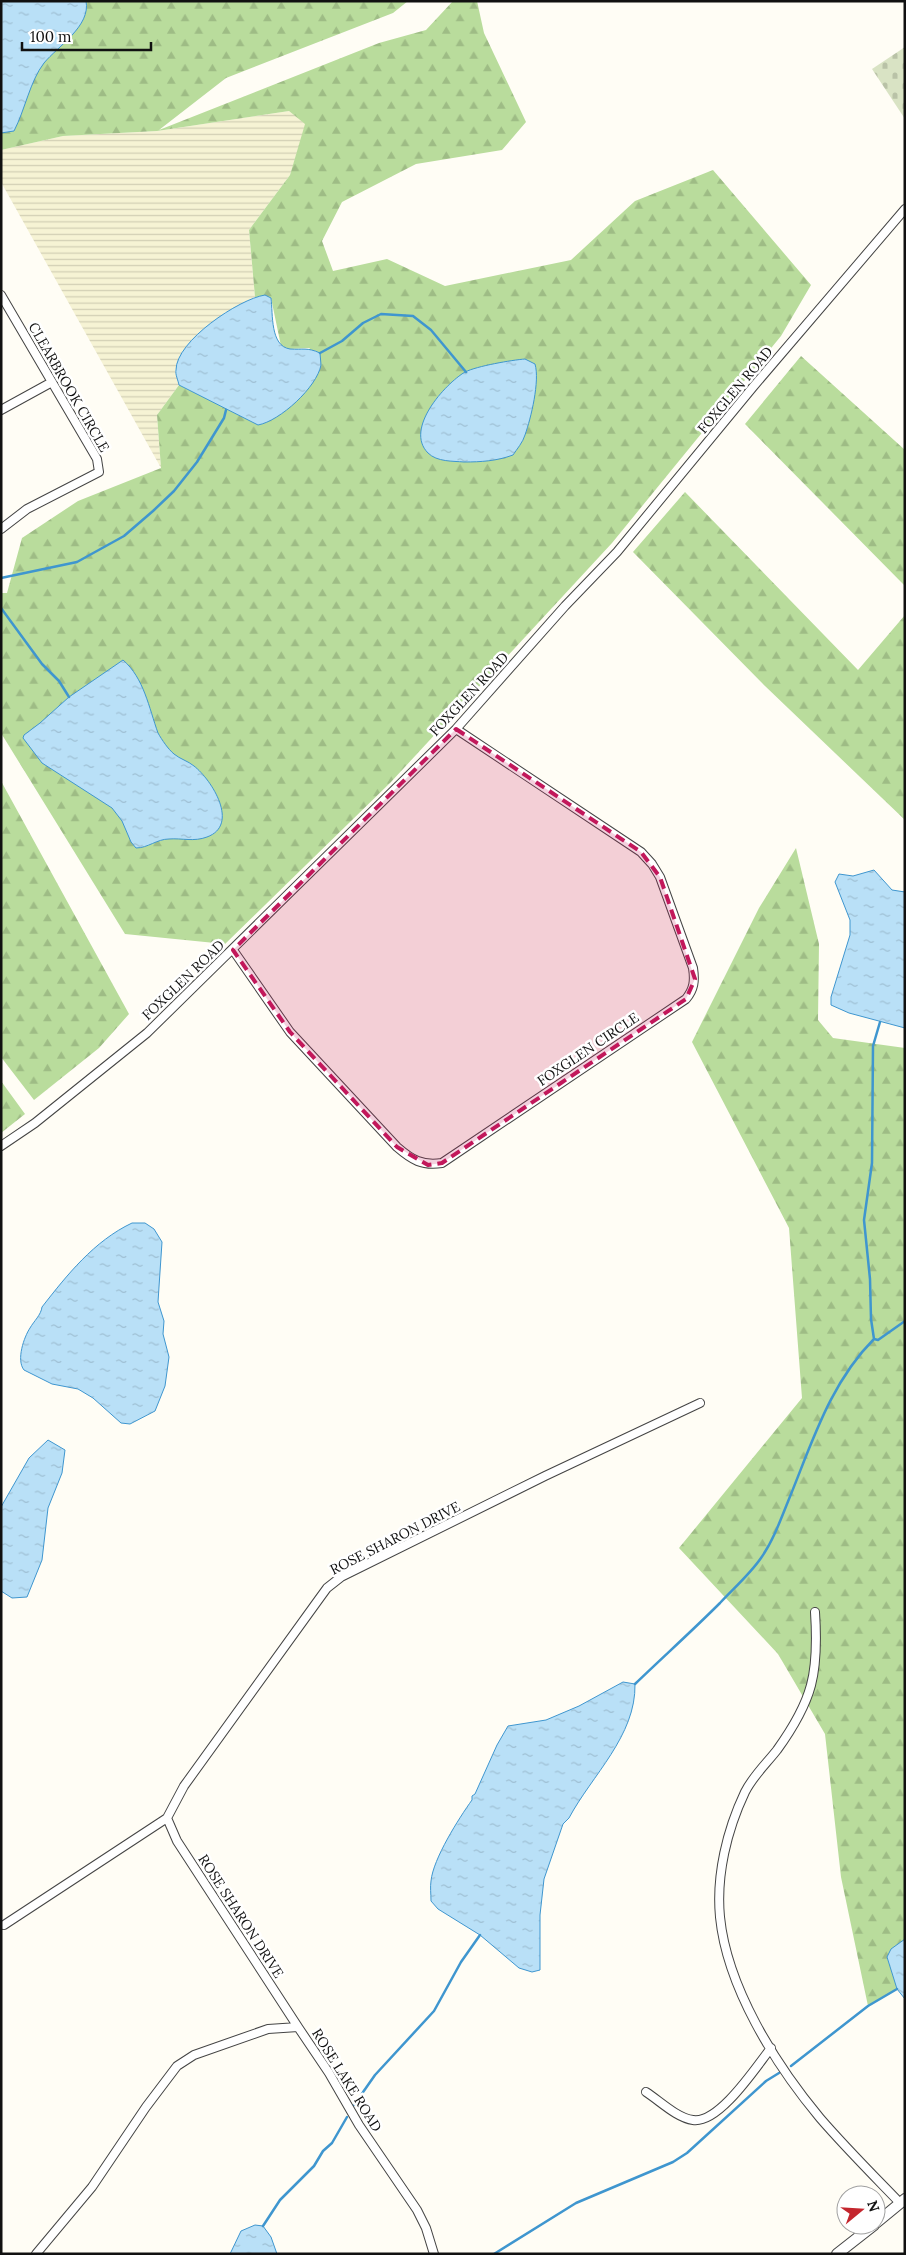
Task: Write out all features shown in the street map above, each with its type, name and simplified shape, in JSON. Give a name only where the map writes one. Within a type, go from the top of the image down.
[{"type":"street","name":"FOXGLEN ROAD","points":[[1,1146],[35,1123],[146,1033],[233,950],[456,729],[565,606],[617,552],[753,386],[905,209]]},
{"type":"street","name":"CLEARBROOK CIRCLE","points":[[1,296],[97,459],[99,472],[27,509],[1,530]]},
{"type":"street","points":[[1,410],[52,382]]},
{"type":"street","name":"FOXGLEN CIRCLE","points":[[233,950],[290,1032],[397,1147],[417,1163],[428,1165],[442,1163],[686,999],[692,990],[695,979],[694,968],[660,877],[652,864],[641,852],[456,729]]},
{"type":"street","name":"ROSE SHARON DRIVE","points":[[4,1925],[167,1818],[184,1786],[327,1588],[341,1577],[545,1476],[700,1403]]},
{"type":"street","points":[[815,1612],[818,1645],[809,1693],[797,1722],[745,1792],[728,1835],[720,1876],[720,1917],[729,1957],[750,2010],[771,2048],[789,2076],[820,2117],[902,2201],[886,2215]]},
{"type":"street","name":"ROSE SHARON DRIVE","points":[[167,1818],[177,1841],[298,2027]]},
{"type":"street","name":"ROSE LAKE ROAD","points":[[36,2254],[92,2187],[146,2107],[177,2066],[194,2055],[268,2029],[298,2027],[329,2073],[359,2125],[417,2210],[426,2228],[434,2254]]},
{"type":"street","points":[[646,2092],[682,2116],[694,2120],[704,2119],[717,2111],[733,2095],[771,2048]]},
{"type":"street","points":[[837,2254],[861,2235]]},
{"type":"highlighted area","points":[[456,729],[641,852],[660,877],[695,979],[686,999],[442,1163],[428,1165],[397,1147],[290,1032],[233,950]]},
{"type":"shaded area","points":[[289,111],[306,124],[290,175],[249,230],[255,297],[224,313],[175,370],[179,385],[157,415],[161,468],[1,182],[1,150],[63,136],[157,131]]},
{"type":"green space","points":[[1,1],[408,1],[393,13],[226,78],[159,130],[379,43],[426,30],[453,1],[477,1],[484,33],[526,122],[502,150],[416,164],[342,202],[322,241],[333,271],[387,259],[445,286],[571,260],[635,201],[713,170],[811,285],[781,336],[612,543],[391,782],[225,944],[125,934],[1,733],[1,593],[7,593],[22,538],[78,501],[161,468],[157,415],[179,385],[258,424],[310,348],[289,349],[281,346],[271,298],[255,297],[249,230],[290,175],[305,124],[289,111],[157,131],[63,136],[1,150]]},
{"type":"green space","points":[[905,47],[905,119],[872,69]]},
{"type":"green space","points":[[801,356],[905,450],[905,586],[745,424]]},
{"type":"green space","points":[[685,492],[858,670],[905,615],[905,820],[765,686],[633,552]]},
{"type":"green space","points":[[1,781],[129,1014],[99,1048],[34,1100],[1,1057]]},
{"type":"green space","points":[[796,848],[819,944],[818,1020],[833,1038],[905,1048],[905,1939],[891,1950],[897,1989],[868,2006],[841,1877],[825,1734],[778,1654],[679,1548],[802,1398],[789,1228],[692,1042],[759,908]]},
{"type":"green space","points":[[1,1081],[25,1114],[1,1133]]},
{"type":"water","points":[[1,1],[86,1],[86,10],[84,19],[79,27],[39,70],[14,131],[1,133]]},
{"type":"water","points":[[265,295],[271,298],[274,328],[279,342],[284,347],[290,349],[308,349],[320,353],[321,365],[313,383],[296,402],[277,417],[258,425],[179,385],[176,372],[179,359],[186,347],[197,335],[211,323],[240,304]]},
{"type":"water","points":[[525,359],[535,364],[536,389],[525,435],[513,455],[489,461],[464,462],[440,460],[428,453],[422,443],[421,432],[424,420],[430,408],[447,386],[470,370]]},
{"type":"water","points":[[123,660],[141,684],[158,733],[163,741],[174,754],[192,764],[215,791],[220,802],[221,823],[217,831],[207,837],[193,840],[165,839],[145,847],[136,848],[131,842],[122,821],[112,808],[42,763],[23,738],[24,735],[69,697]]},
{"type":"water","points":[[874,870],[892,890],[905,892],[905,1028],[849,1013],[831,1005],[831,997],[850,935],[850,920],[835,882],[839,874],[853,876]]},
{"type":"water","points":[[132,1223],[145,1223],[154,1229],[162,1242],[158,1302],[164,1321],[163,1334],[169,1357],[165,1386],[155,1411],[130,1424],[121,1423],[93,1398],[78,1389],[52,1384],[24,1370],[21,1355],[23,1343],[42,1307],[71,1271],[105,1239]]},
{"type":"water","points":[[48,1440],[65,1450],[62,1473],[48,1508],[42,1560],[27,1597],[12,1598],[1,1591],[1,1507],[29,1458]]},
{"type":"water","points":[[623,1682],[635,1684],[633,1703],[628,1721],[621,1738],[611,1754],[569,1818],[563,1824],[544,1879],[540,1915],[540,1970],[532,1972],[519,1968],[480,1935],[438,1909],[431,1901],[431,1881],[436,1862],[441,1850],[472,1800],[472,1796],[475,1794],[497,1745],[508,1726],[546,1720],[579,1706]]},
{"type":"water","points":[[905,1939],[905,1999],[897,1989],[887,1957],[891,1949]]},
{"type":"water","points":[[255,2225],[263,2226],[271,2237],[277,2254],[230,2254],[241,2231]]},
{"type":"waterway","points":[[320,353],[342,341],[363,323],[381,314],[413,316],[431,330],[466,372]]},
{"type":"waterway","points":[[1,578],[77,562],[124,536],[174,491],[197,462],[224,418],[226,410]]},
{"type":"waterway","points":[[1,608],[42,664],[59,681],[69,697]]},
{"type":"waterway","points":[[874,1339],[864,1220],[872,1163],[873,1046],[880,1022]]},
{"type":"waterway","points":[[635,1684],[742,1581],[757,1564],[773,1537],[814,1435],[845,1375],[874,1339],[878,1340],[905,1321]]},
{"type":"waterway","points":[[354,2105],[375,2075],[434,2011],[461,1962],[480,1935]]},
{"type":"waterway","points":[[791,2066],[868,2006],[897,1989]]},
{"type":"waterway","points":[[494,2254],[576,2203],[673,2162],[687,2153],[766,2081],[779,2073]]},
{"type":"waterway","points":[[263,2226],[280,2200],[314,2166],[323,2151],[332,2143],[347,2117]]}]
